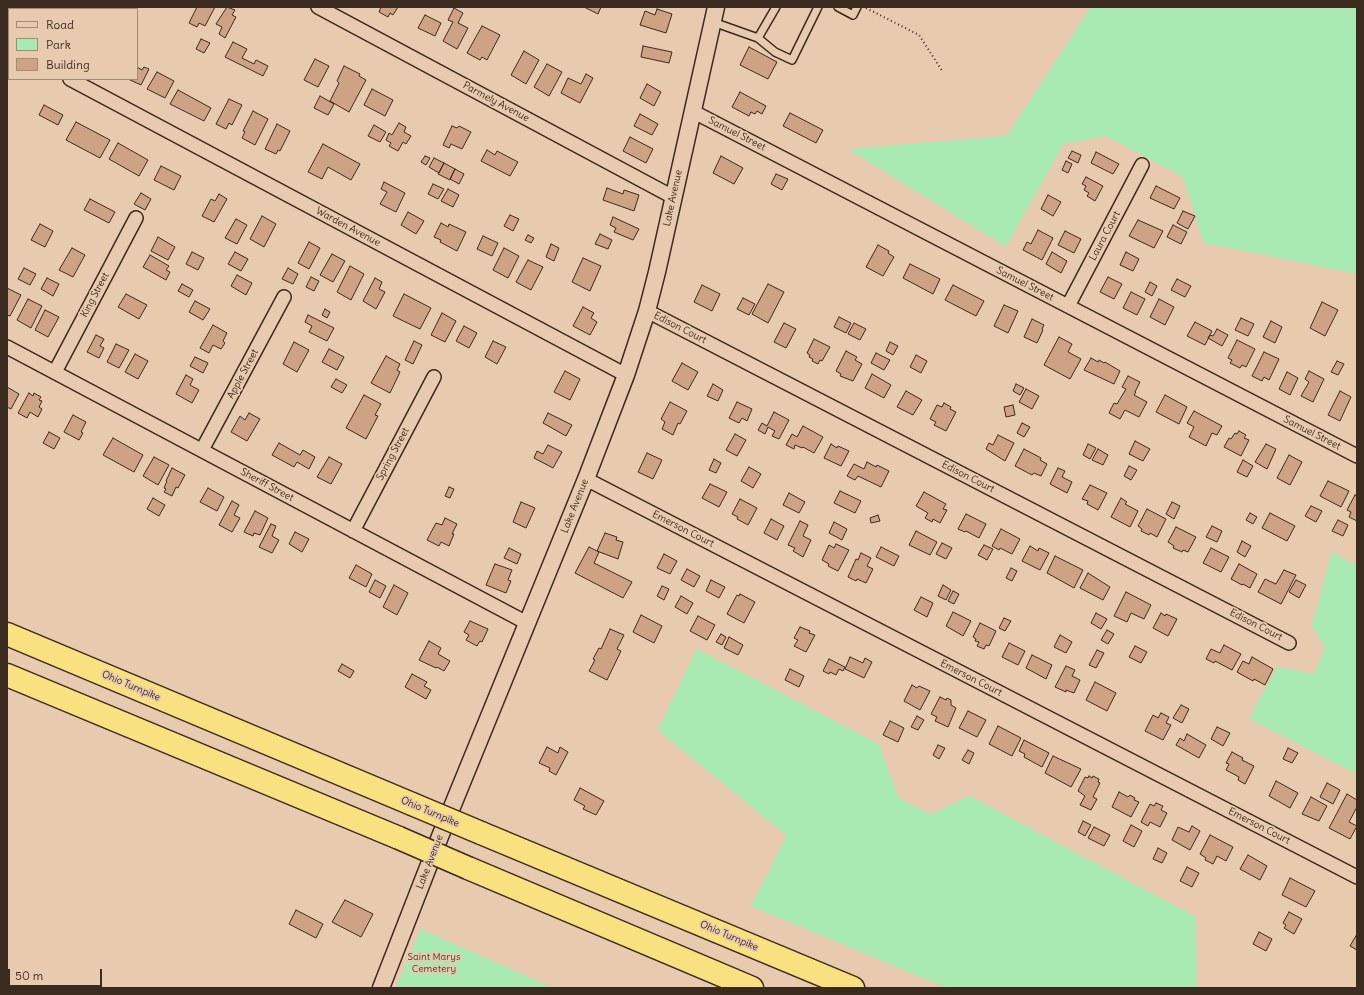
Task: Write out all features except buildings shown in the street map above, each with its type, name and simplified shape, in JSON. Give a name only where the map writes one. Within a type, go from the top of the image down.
[{"type":"highway","name":"Ohio Turnpike","points":[[7,634],[853,988]]},
{"type":"highway","points":[[7,675],[399,838],[752,988]]},
{"type":"street","name":"Parmely Avenue","points":[[318,7],[674,197]]},
{"type":"street","name":"Lake Avenue","points":[[381,988],[441,834],[586,479],[626,376],[647,311],[674,197],[713,12]]},
{"type":"street","name":"Warden Avenue","points":[[72,80],[626,376]]},
{"type":"street","name":"Samuel Street","points":[[692,111],[1357,456]]},
{"type":"street","name":"Laura Court","points":[[1068,306],[1142,165]]},
{"type":"street","name":"King Street","points":[[55,372],[136,218]]},
{"type":"street","name":"Apple Street","points":[[202,450],[284,297]]},
{"type":"street","name":"Edison Court","points":[[647,311],[1289,642]]},
{"type":"street","name":"Sheriff Street","points":[[7,346],[527,623]]},
{"type":"street","name":"Spring Street","points":[[353,531],[434,377]]},
{"type":"street","name":"Emerson Court","points":[[586,479],[1357,877]]},
{"type":"lane","points":[[758,38],[776,7]]},
{"type":"lane","points":[[713,12],[758,38],[775,52],[792,60],[818,7]]},
{"type":"lane","points":[[838,7],[853,15],[857,7]]},
{"type":"path","points":[[867,8],[919,35],[943,72]]},
{"type":"green space","points":[[1091,7],[1357,7],[1357,274],[1204,243],[1183,177],[1106,136],[1064,144],[1006,247],[848,149],[1007,136]]},
{"type":"green space","points":[[1332,552],[1357,566],[1357,774],[1249,719],[1277,667],[1314,674],[1325,648],[1312,625]]},
{"type":"green space","points":[[697,649],[879,744],[899,798],[931,814],[970,796],[1196,917],[1197,986],[1201,988],[947,988],[751,906],[787,836],[658,730]]},
{"type":"green space","name":"Saint Marys Cemetery","points":[[421,929],[553,988],[396,988]]}]
